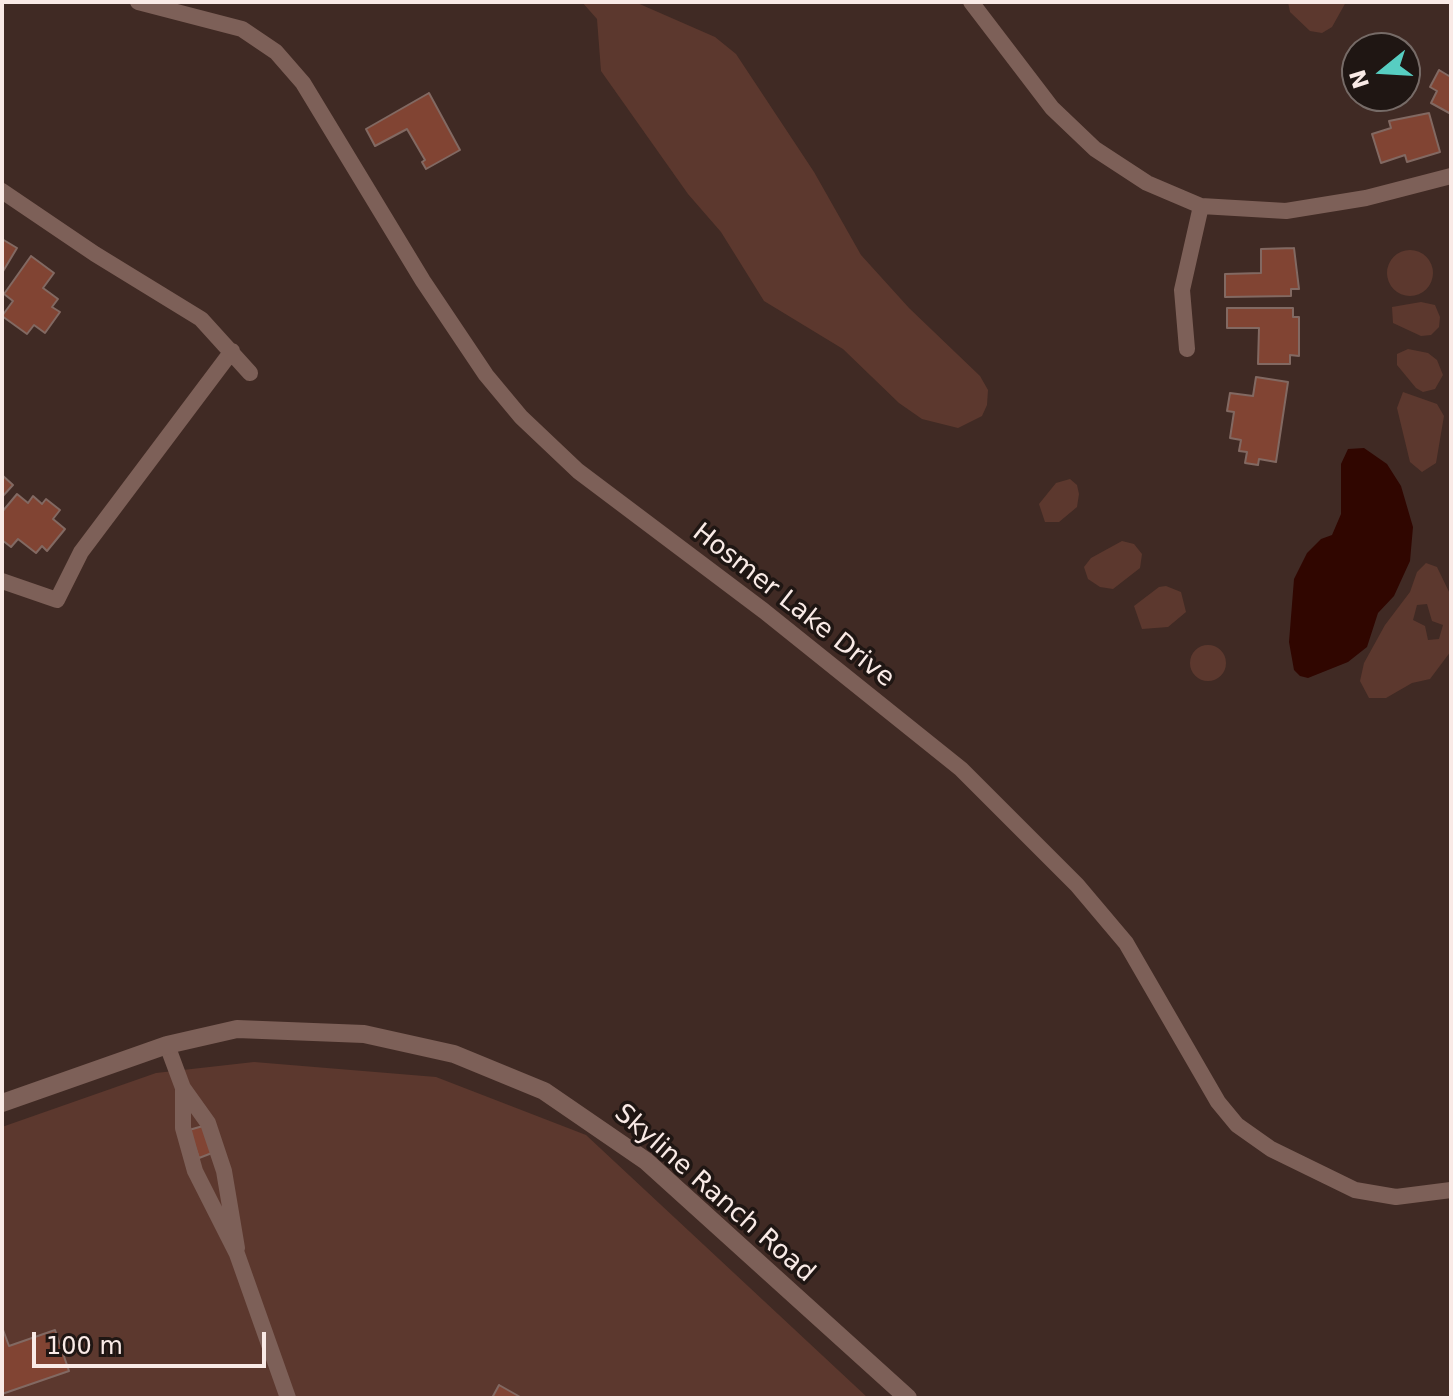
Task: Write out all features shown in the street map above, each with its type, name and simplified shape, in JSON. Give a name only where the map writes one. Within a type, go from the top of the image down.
[{"type":"street","name":"Hosmer Lake Drive","points":[[138,2],[242,29],[276,52],[303,83],[423,281],[486,375],[521,417],[578,471],[764,611],[971,780],[1077,885],[1126,943],[1218,1102],[1237,1125],[1271,1149],[1355,1190],[1396,1197],[1451,1190]]},
{"type":"street","points":[[971,2],[1052,108],[1095,149],[1147,183],[1201,206],[1286,211],[1366,198],[1451,176]]},
{"type":"street","points":[[2,191],[201,319],[250,373]]},
{"type":"street","points":[[1187,349],[1182,290],[1201,206]]},
{"type":"street","points":[[2,581],[57,600],[81,552],[232,351]]},
{"type":"street","name":"Skyline Ranch Road","points":[[2,1103],[167,1045],[237,1029],[364,1034],[454,1054],[544,1091],[646,1161],[908,1398]]},
{"type":"street","points":[[167,1045],[183,1088],[208,1123],[224,1171],[237,1254]]},
{"type":"street","points":[[183,1088],[183,1128],[195,1171],[237,1254],[288,1398]]},
{"type":"shaded area","points":[[582,2],[635,2],[715,37],[736,54],[814,172],[861,255],[909,308],[980,376],[988,390],[982,416],[958,428],[922,419],[899,403],[843,349],[764,301],[721,232],[688,194],[601,71],[597,19]]},
{"type":"shaded area","points":[[1288,2],[1346,2],[1332,27],[1322,33],[1310,31],[1290,12]]},
{"type":"shaded area","points":[[1410,250],[1426,257],[1433,273],[1426,289],[1410,296],[1394,289],[1387,273],[1394,257]]},
{"type":"shaded area","points":[[1421,302],[1435,305],[1440,317],[1439,327],[1431,335],[1421,336],[1393,323],[1392,307]]},
{"type":"shaded area","points":[[1408,349],[1428,353],[1437,360],[1443,375],[1435,389],[1423,392],[1416,388],[1397,365],[1397,354]]},
{"type":"shaded area","points":[[1403,392],[1437,404],[1444,416],[1436,463],[1422,472],[1410,462],[1397,408]]},
{"type":"shaded area","points":[[1364,448],[1387,464],[1401,486],[1413,527],[1410,561],[1394,596],[1378,613],[1367,647],[1348,662],[1308,678],[1300,676],[1294,670],[1289,642],[1294,579],[1307,553],[1321,539],[1332,535],[1341,514],[1341,464],[1348,449]]},
{"type":"shaded area","points":[[1070,479],[1077,485],[1077,507],[1059,522],[1045,522],[1039,504],[1056,483]]},
{"type":"shaded area","points":[[1122,541],[1134,544],[1142,554],[1140,568],[1113,589],[1100,587],[1088,579],[1084,567],[1091,558]]},
{"type":"shaded area","points":[[1426,563],[1437,567],[1451,596],[1451,651],[1430,679],[1412,683],[1386,698],[1369,698],[1360,681],[1364,663],[1385,625],[1410,592],[1417,572]],"holes":[[[1427,604],[1432,621],[1443,625],[1439,639],[1428,640],[1425,626],[1413,620],[1417,605]]]},
{"type":"shaded area","points":[[1166,586],[1181,592],[1186,612],[1168,627],[1142,629],[1134,606],[1159,587]]},
{"type":"shaded area","points":[[1208,645],[1221,650],[1226,663],[1221,676],[1208,681],[1195,676],[1190,663],[1195,650]]},
{"type":"shaded area","points":[[254,1062],[436,1077],[586,1135],[868,1398],[2,1398],[2,1127],[156,1073]]},
{"type":"building","points":[[1439,70],[1449,76],[1451,73],[1451,114],[1431,103],[1437,91],[1430,87]]},
{"type":"building","points":[[429,93],[460,150],[426,169],[422,162],[425,160],[407,129],[375,146],[366,129]]},
{"type":"building","points":[[1429,113],[1440,152],[1407,162],[1405,155],[1381,163],[1372,134],[1391,128],[1389,121]]},
{"type":"building","points":[[2,239],[17,248],[2,273]]},
{"type":"building","points":[[1294,248],[1299,289],[1291,289],[1291,296],[1225,297],[1225,274],[1261,273],[1261,249]]},
{"type":"building","points":[[31,256],[54,273],[43,288],[58,299],[52,307],[60,312],[45,333],[34,325],[27,334],[2,316],[13,301],[4,294]]},
{"type":"building","points":[[1227,308],[1293,308],[1293,317],[1299,317],[1299,356],[1290,355],[1290,364],[1258,364],[1259,328],[1227,328]]},
{"type":"building","points":[[1256,377],[1288,382],[1276,462],[1259,459],[1258,465],[1245,463],[1247,452],[1239,451],[1241,440],[1230,438],[1234,412],[1227,411],[1230,393],[1253,396]]},
{"type":"building","points":[[2,475],[13,485],[2,497]]},
{"type":"building","points":[[17,494],[28,503],[33,496],[42,504],[46,499],[60,510],[53,519],[65,529],[47,551],[42,546],[36,553],[18,539],[11,547],[2,540],[2,512]]},
{"type":"building","points":[[203,1126],[212,1153],[199,1158],[189,1130]]},
{"type":"building","points":[[2,1327],[9,1346],[55,1330],[69,1371],[2,1394]]},
{"type":"building","points":[[499,1385],[522,1398],[492,1398]]}]
